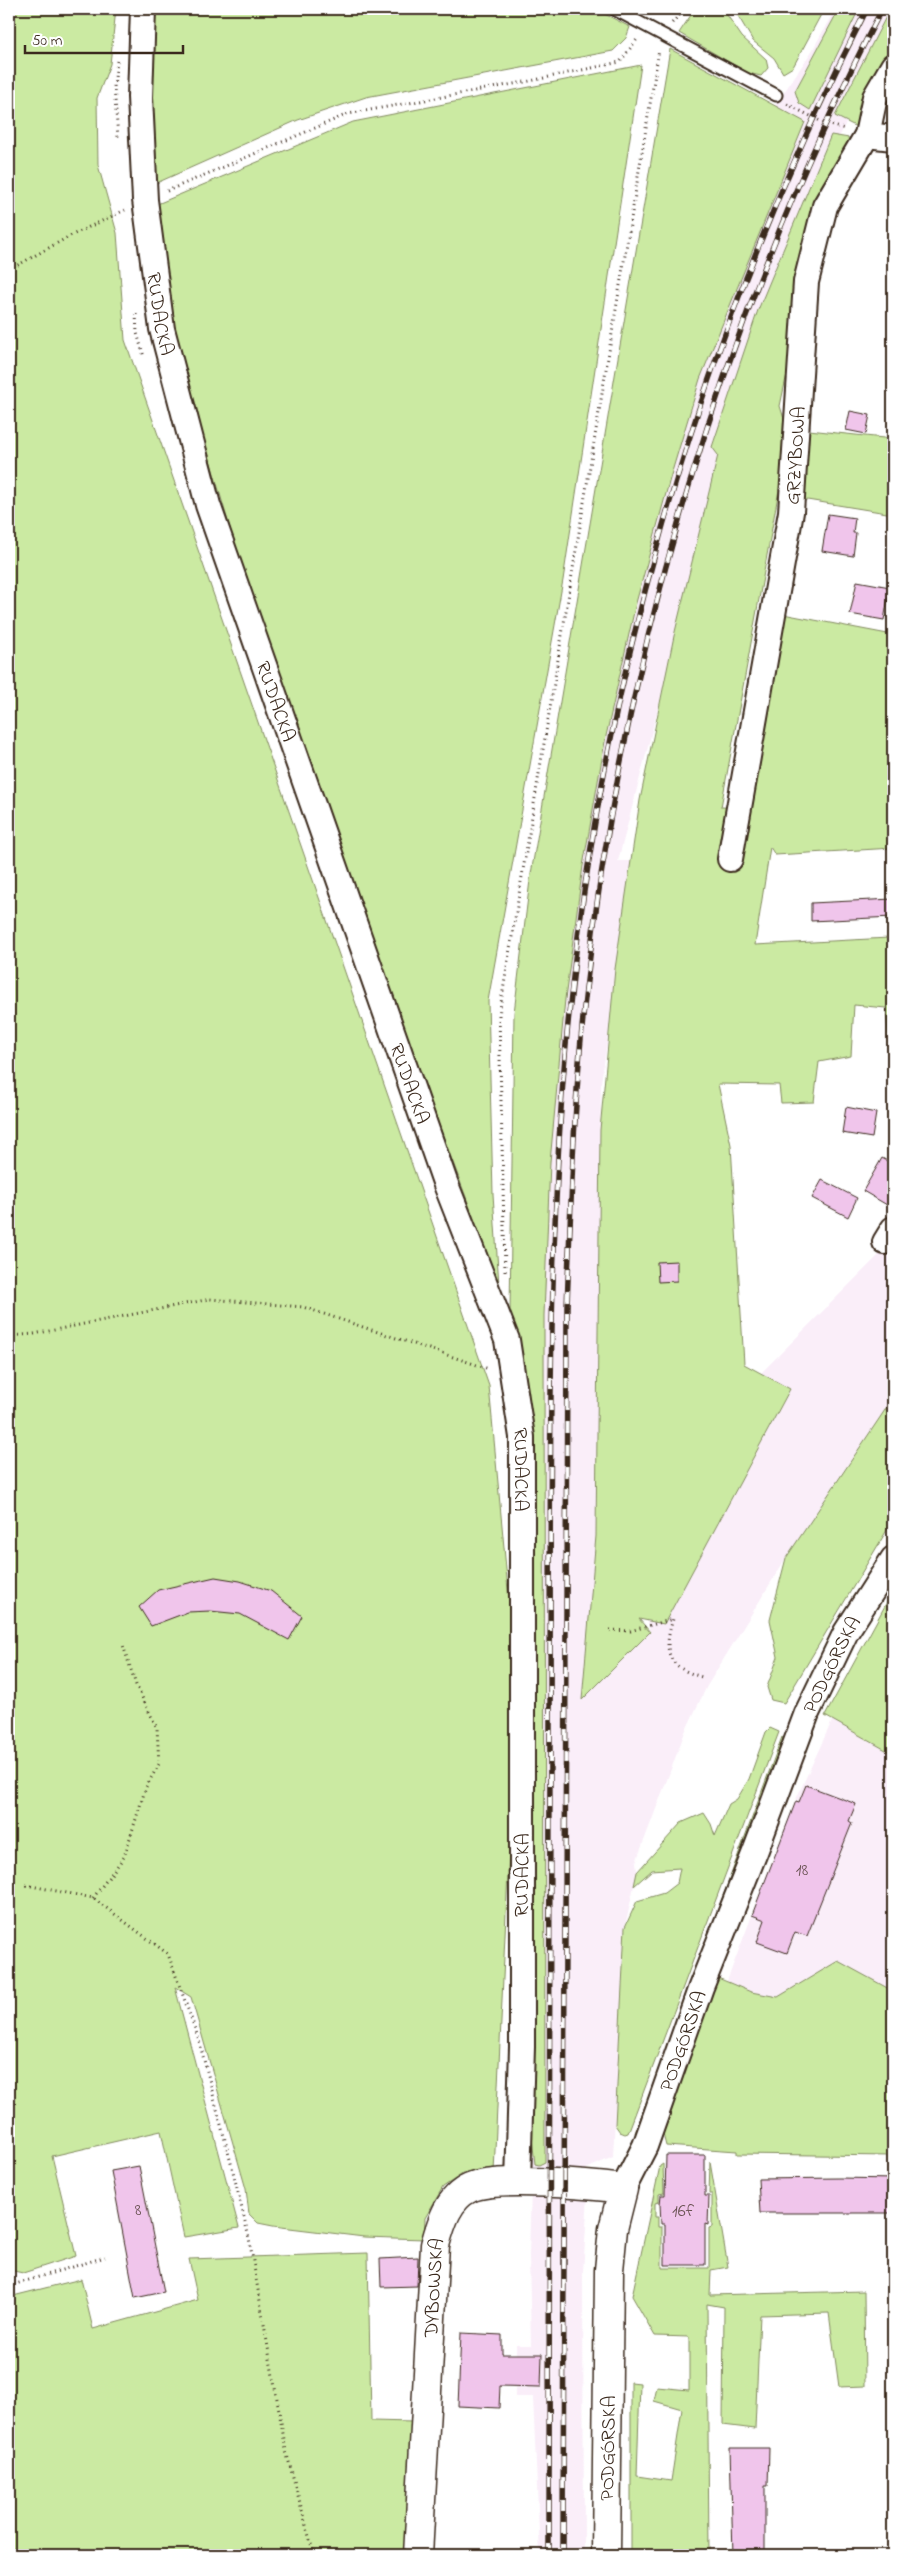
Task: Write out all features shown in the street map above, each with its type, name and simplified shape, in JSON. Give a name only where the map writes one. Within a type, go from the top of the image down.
[{"type":"street","name":"RUDACKA","points":[[143,9],[138,204],[162,329],[208,505],[445,1182],[506,1340],[522,1437],[522,2047],[518,2182]]},
{"type":"street","name":"GRZYBOWA","points":[[730,859],[791,512],[806,282],[825,206],[867,135],[875,97],[893,66]]},
{"type":"street","points":[[867,135],[893,138]]},
{"type":"street","name":"PODGÓRSKA","points":[[606,2555],[609,2270],[613,2229],[624,2189],[645,2146],[700,1986],[755,1852],[807,1712],[846,1632],[893,1559]]},
{"type":"street","name":"DYBOWSKA","points":[[418,2555],[435,2245],[442,2220],[452,2201],[469,2188],[485,2184],[518,2182],[624,2189]]},
{"type":"lane","points":[[614,9],[776,95]]},
{"type":"path","points":[[505,1281],[499,1015],[662,34],[685,9]]},
{"type":"path","points":[[9,270],[70,236],[138,204],[348,114],[530,81],[620,62],[647,26]]},
{"type":"path","points":[[776,95],[790,106],[826,124],[867,135]]},
{"type":"path","points":[[9,1336],[34,1334],[210,1299],[303,1307],[490,1369]]},
{"type":"path","points":[[610,1630],[630,1631],[673,1619],[667,1640],[671,1658],[686,1671],[702,1676]]},
{"type":"path","points":[[93,1898],[124,1857],[146,1787],[159,1764],[158,1728],[136,1685],[122,1645]]},
{"type":"path","points":[[26,1885],[93,1898],[168,1954],[198,2037],[231,2163],[249,2238],[286,2451],[314,2555]]},
{"type":"path","points":[[9,2286],[105,2257]]},
{"type":"shaded area","points":[[835,9],[893,9],[883,46],[821,175],[730,434],[618,861],[636,861],[601,1082],[596,1536],[583,1699],[650,1632],[640,1588],[749,1385],[878,1256],[893,1237],[893,1398],[786,1558],[707,1686],[685,1732],[636,1862],[637,1872],[625,1927],[613,2157],[586,2169],[588,2196],[583,2272],[584,2555],[540,2555],[533,2397],[515,2397],[516,2345],[531,2345],[529,2256],[536,2017],[541,1115],[615,647],[774,107],[812,51]]},
{"type":"shaded area","points":[[838,1708],[893,1730],[893,2051],[724,1989],[797,1797]]},
{"type":"green space","points":[[9,9],[116,9],[110,64],[97,98],[98,165],[117,233],[125,340],[489,1386],[514,1655],[509,1849],[494,2172],[464,2173],[443,2187],[425,2218],[424,2239],[364,2237],[273,2226],[258,2223],[249,2214],[246,2189],[191,1997],[175,1987],[239,2228],[184,2237],[161,2131],[52,2156],[76,2256],[23,2273],[9,2270]]},
{"type":"green space","points":[[150,9],[595,9],[630,27],[626,38],[613,51],[366,97],[298,120],[152,185]]},
{"type":"green space","points":[[695,9],[718,9],[725,12],[742,37],[766,59],[768,68],[761,76],[748,73],[679,33]]},
{"type":"green space","points":[[734,9],[824,9],[793,67],[783,73],[774,58],[753,41]]},
{"type":"green space","points":[[839,9],[859,9],[810,110],[799,103],[795,91]]},
{"type":"green space","points":[[890,9],[893,9],[893,46],[883,62],[861,129],[835,116]]},
{"type":"green space","points":[[670,49],[805,122],[700,379],[671,475],[636,603],[606,736],[583,866],[565,999],[550,1162],[544,1315],[545,2162],[539,2165],[535,2164],[531,2129],[534,1441],[510,1312],[514,1013],[530,880]]},
{"type":"green space","points":[[641,65],[563,580],[488,1001],[493,1194],[499,1285],[440,1128],[237,552],[179,354],[155,205],[353,122]]},
{"type":"green space","points":[[831,135],[855,139],[797,327],[780,406],[789,435],[721,807],[747,808],[783,614],[893,635],[893,848],[775,855],[770,847],[755,945],[889,938],[893,965],[893,1057],[890,1058],[886,1008],[854,1005],[851,1056],[819,1062],[814,1102],[781,1103],[779,1085],[718,1084],[731,1145],[744,1364],[790,1389],[664,1624],[639,1619],[650,1632],[582,1700],[596,1536],[600,1130],[615,969],[640,800],[674,636],[718,455],[712,447],[758,310]]},
{"type":"green space","points":[[809,430],[893,439],[893,514],[801,499]]},
{"type":"green space","points":[[893,1398],[893,1520],[784,1703],[771,1700],[767,1687],[778,1657],[770,1620],[786,1558]]},
{"type":"green space","points":[[893,1591],[893,1754],[825,1716]]},
{"type":"green space","points":[[770,1728],[779,1732],[628,2133],[625,2134],[620,2132],[615,2125],[625,1927],[637,1901],[664,1893],[677,1883],[680,1868],[652,1870],[634,1886],[637,1872],[681,1823],[704,1813],[711,1824],[715,1836],[729,1804],[737,1799],[749,1779],[766,1732]]},
{"type":"green space","points":[[782,1737],[785,1742],[640,2131],[635,2133]]},
{"type":"green space","points":[[838,1961],[893,1991],[893,2156],[737,2154],[737,2151],[666,2146],[660,2122],[718,1978],[751,1992],[778,1997]]},
{"type":"green space","points":[[710,2162],[728,2267],[711,2270],[710,2295],[864,2291],[865,2386],[839,2387],[829,2313],[760,2315],[755,2429],[723,2425],[724,2307],[707,2304],[709,2555],[631,2555],[631,2382],[640,2383],[637,2476],[671,2481],[682,2409],[654,2401],[657,2387],[689,2390],[689,2337],[655,2336],[632,2296],[660,2166],[663,2164],[664,2193],[659,2194],[659,2202],[655,2203],[655,2217],[658,2217],[658,2227],[662,2227],[662,2268],[709,2268],[709,2228],[712,2227],[712,2194],[709,2194]]},
{"type":"green space","points":[[368,2253],[371,2421],[413,2422],[405,2555],[9,2555],[9,2297],[81,2279],[93,2329],[198,2300],[189,2259]]},
{"type":"building","points":[[850,411],[870,415],[866,434],[846,430]]},
{"type":"building","points":[[828,514],[855,518],[853,533],[856,533],[853,556],[822,551]]},
{"type":"building","points":[[857,581],[890,587],[884,620],[850,614]]},
{"type":"building","points":[[893,899],[893,917],[811,921],[811,903]]},
{"type":"building","points":[[846,1107],[876,1113],[872,1138],[842,1133]]},
{"type":"building","points":[[882,1158],[893,1164],[893,1194],[887,1205],[863,1191]]},
{"type":"building","points":[[822,1180],[857,1198],[848,1217],[812,1198]]},
{"type":"building","points":[[677,1261],[677,1281],[658,1282],[657,1262]]},
{"type":"building","points":[[215,1577],[240,1581],[271,1591],[302,1616],[289,1640],[240,1614],[210,1611],[188,1612],[151,1626],[139,1607],[158,1590]]},
{"type":"building","points":[[806,1785],[856,1804],[849,1821],[852,1823],[807,1936],[795,1932],[787,1953],[757,1942],[765,1920],[752,1915],[796,1801],[799,1802]]},
{"type":"building","points":[[666,2155],[705,2155],[705,2196],[709,2196],[708,2225],[705,2224],[705,2265],[665,2265],[665,2224],[661,2224],[660,2204],[661,2195],[665,2195]]},
{"type":"building","points":[[139,2166],[164,2292],[135,2298],[111,2171]]},
{"type":"building","points":[[758,2179],[893,2179],[893,2213],[760,2213]]},
{"type":"building","points":[[418,2257],[417,2286],[381,2287],[380,2259]]},
{"type":"building","points":[[461,2333],[502,2335],[502,2354],[542,2354],[541,2387],[500,2386],[499,2408],[458,2406]]},
{"type":"building","points":[[730,2448],[769,2448],[768,2486],[765,2486],[765,2555],[733,2555]]},
{"type":"railway","points":[[549,2555],[550,1480],[552,1321],[554,1241],[563,1081],[577,942],[598,803],[627,666],[662,530],[703,395],[752,264],[806,135],[867,9]]},
{"type":"railway","points":[[563,2555],[567,1307],[576,1108],[586,989],[603,862],[626,735],[655,610],[689,486],[729,363],[774,243],[825,124],[882,9]]}]
